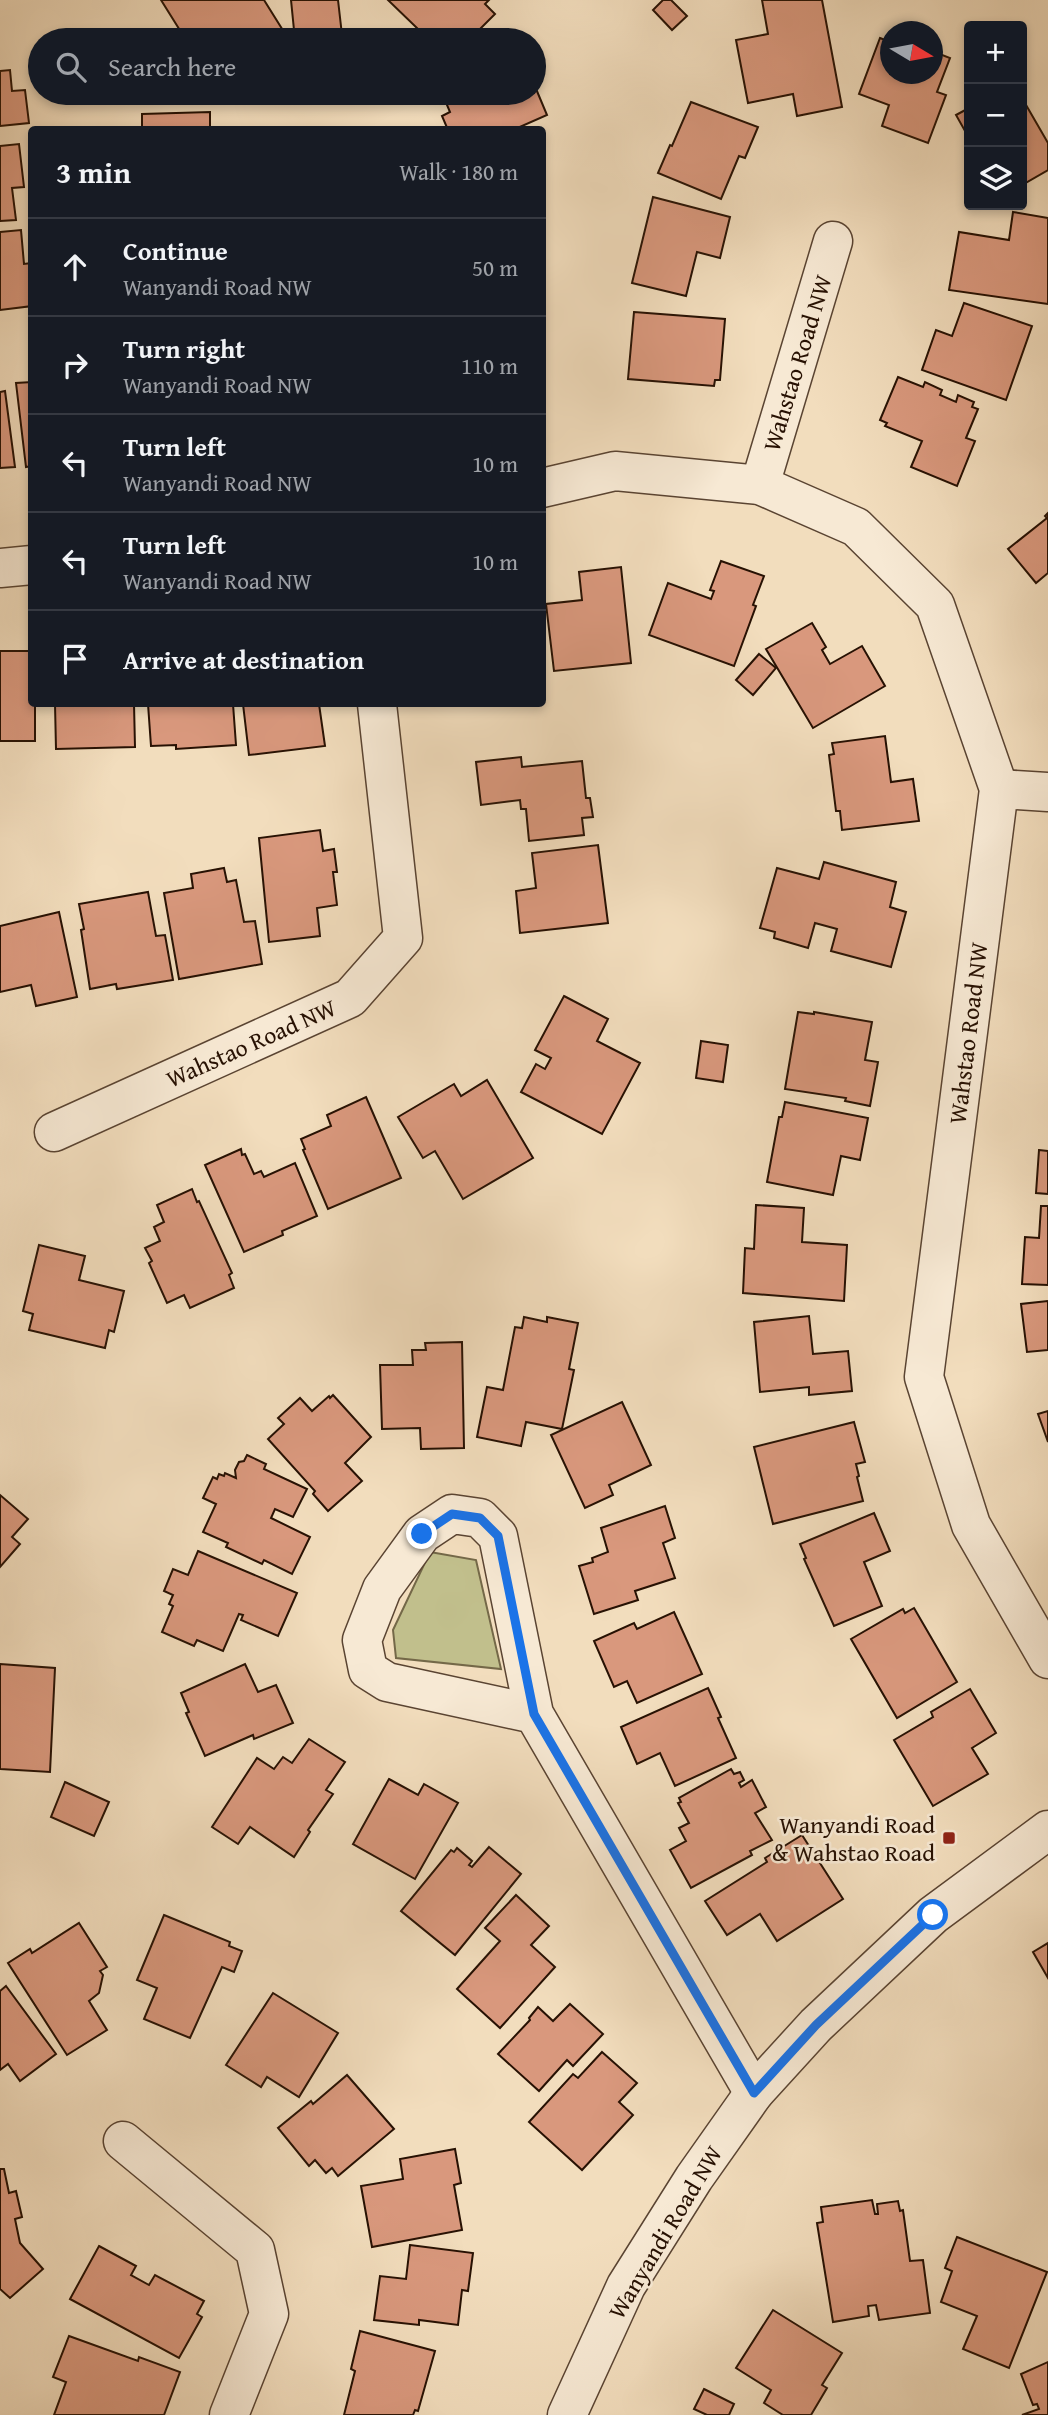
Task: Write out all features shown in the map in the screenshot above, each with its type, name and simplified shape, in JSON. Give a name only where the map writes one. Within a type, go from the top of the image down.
[{"type":"street","name":"Wahstao Road NW","points":[[760,485],[833,241]]},
{"type":"street","name":"Wahstao Road NW","points":[[546,487],[615,471],[760,485],[856,527],[934,605],[999,789],[924,1377],[971,1525],[1048,1660]]},
{"type":"street","points":[[0,568],[28,565]]},
{"type":"street","name":"Wahstao Road NW","points":[[54,1132],[350,998],[403,938],[377,707]]},
{"type":"street","points":[[999,789],[1048,792]]},
{"type":"street","points":[[534,1714],[387,1682],[368,1670],[362,1640],[382,1589],[422,1534],[452,1514],[480,1518],[498,1536],[534,1714],[754,2093]]},
{"type":"street","name":"Wanyandi Road NW","points":[[567,2415],[626,2286],[694,2178],[754,2093],[816,2025],[933,1915],[1048,1830]]},
{"type":"street","points":[[124,2141],[255,2250],[269,2314],[229,2415]]},
{"type":"shaded area","points":[[430,1552],[476,1560],[501,1669],[396,1658],[393,1630]]},
{"type":"building","points":[[161,0],[264,0],[282,28],[178,28]]},
{"type":"building","points":[[291,0],[338,0],[341,28],[294,28]]},
{"type":"building","points":[[388,0],[489,0],[485,4],[495,14],[481,28],[417,28]]},
{"type":"building","points":[[663,0],[671,0],[687,16],[672,30],[653,10]]},
{"type":"building","points":[[762,0],[822,0],[842,107],[797,116],[793,94],[748,103],[736,40],[768,34]]},
{"type":"building","points":[[880,38],[880,84],[940,84],[937,92],[946,95],[928,143],[882,126],[889,105],[859,94]]},
{"type":"building","points":[[943,55],[950,58],[943,76]]},
{"type":"building","points":[[10,70],[12,91],[25,90],[29,123],[0,126],[0,71]]},
{"type":"building","points":[[691,102],[758,127],[745,158],[739,156],[721,199],[658,173]]},
{"type":"building","points":[[447,105],[543,105],[547,115],[522,126],[446,126],[442,116],[450,112]]},
{"type":"building","points":[[1027,107],[1048,143],[1048,170],[1027,182]]},
{"type":"building","points":[[964,111],[964,129],[956,115]]},
{"type":"building","points":[[210,112],[210,126],[142,126],[142,114]]},
{"type":"building","points":[[19,144],[24,187],[12,188],[16,220],[0,221],[0,146]]},
{"type":"building","points":[[653,197],[730,217],[720,258],[697,252],[686,296],[632,283]]},
{"type":"building","points":[[1013,212],[1048,218],[1048,304],[949,290],[959,232],[1009,240]]},
{"type":"building","points":[[21,230],[24,264],[28,264],[28,306],[0,310],[0,232]]},
{"type":"building","points":[[964,303],[1032,326],[1006,400],[922,370],[936,330],[952,336]]},
{"type":"building","points":[[634,312],[725,319],[720,380],[715,380],[714,386],[628,379]]},
{"type":"building","points":[[898,377],[923,387],[925,382],[942,390],[940,395],[956,402],[958,395],[974,402],[972,407],[978,409],[966,438],[975,441],[957,486],[911,467],[922,441],[885,426],[887,423],[880,420]]},
{"type":"building","points":[[28,382],[26,467],[16,383]]},
{"type":"building","points":[[5,391],[15,467],[0,468],[0,392]]},
{"type":"building","points":[[1048,513],[1048,573],[1036,583],[1008,549],[1047,518],[1045,516]]},
{"type":"building","points":[[721,561],[764,576],[734,666],[649,635],[668,583],[711,599],[714,591],[710,590]]},
{"type":"building","points":[[621,567],[631,663],[554,671],[546,604],[582,600],[579,572]]},
{"type":"building","points":[[812,623],[826,647],[822,650],[830,664],[862,646],[885,686],[813,728],[766,649]]},
{"type":"building","points":[[0,651],[28,651],[28,707],[35,707],[35,741],[0,741]]},
{"type":"building","points":[[759,654],[776,668],[753,695],[736,680]]},
{"type":"building","points":[[55,707],[134,707],[135,747],[56,749]]},
{"type":"building","points":[[148,707],[233,707],[236,745],[176,749],[176,745],[151,746]]},
{"type":"building","points":[[243,707],[319,707],[325,746],[249,755]]},
{"type":"building","points":[[885,736],[891,782],[913,779],[919,821],[842,830],[840,811],[836,811],[829,755],[834,754],[832,743]]},
{"type":"building","points":[[521,757],[522,767],[582,761],[586,798],[590,798],[593,817],[582,818],[584,835],[529,841],[526,809],[521,809],[520,800],[481,805],[476,762]]},
{"type":"building","points":[[320,830],[323,851],[334,849],[337,872],[333,872],[337,905],[317,908],[320,936],[269,942],[259,838]]},
{"type":"building","points":[[598,845],[608,923],[520,933],[516,891],[536,888],[532,853]]},
{"type":"building","points":[[824,862],[896,882],[890,907],[906,912],[891,967],[831,951],[837,929],[815,923],[808,948],[774,938],[775,932],[760,928],[777,868],[819,879]]},
{"type":"building","points":[[224,868],[227,882],[236,880],[244,922],[255,921],[262,964],[179,979],[164,893],[193,888],[191,874]]},
{"type":"building","points":[[148,892],[156,936],[165,935],[173,980],[117,989],[116,984],[90,989],[79,904]]},
{"type":"building","points":[[59,912],[77,997],[36,1006],[31,985],[0,992],[0,926]]},
{"type":"building","points":[[564,996],[608,1019],[597,1041],[640,1063],[602,1134],[521,1092],[536,1064],[545,1069],[551,1058],[535,1050]]},
{"type":"building","points":[[798,1012],[814,1012],[872,1022],[865,1060],[878,1062],[870,1106],[845,1101],[846,1098],[785,1089]]},
{"type":"building","points":[[701,1041],[728,1045],[723,1082],[696,1078]]},
{"type":"building","points":[[487,1080],[533,1158],[463,1199],[435,1151],[423,1158],[398,1117],[454,1084],[461,1096]]},
{"type":"building","points":[[366,1097],[401,1178],[328,1209],[301,1139],[331,1126],[327,1115]]},
{"type":"building","points":[[785,1102],[868,1118],[860,1160],[841,1156],[833,1195],[767,1182],[779,1117],[782,1117]]},
{"type":"building","points":[[241,1149],[254,1174],[261,1171],[264,1177],[295,1163],[317,1216],[244,1252],[205,1165]]},
{"type":"building","points":[[1039,1150],[1048,1151],[1048,1194],[1036,1193]]},
{"type":"building","points":[[192,1189],[232,1273],[229,1275],[234,1288],[190,1308],[184,1295],[167,1303],[145,1248],[160,1241],[154,1227],[164,1222],[157,1205]]},
{"type":"building","points":[[756,1205],[804,1208],[802,1242],[847,1245],[844,1301],[743,1293],[745,1248],[754,1249]]},
{"type":"building","points":[[1041,1206],[1048,1206],[1048,1285],[1022,1284],[1025,1237],[1039,1238]]},
{"type":"building","points":[[39,1245],[85,1256],[79,1280],[124,1291],[114,1332],[109,1330],[105,1348],[29,1330],[33,1314],[23,1311]]},
{"type":"building","points":[[1048,1301],[1048,1350],[1027,1352],[1021,1304]]},
{"type":"building","points":[[809,1316],[813,1354],[848,1351],[852,1391],[809,1395],[809,1387],[760,1392],[754,1322]]},
{"type":"building","points":[[524,1317],[547,1322],[547,1317],[578,1323],[569,1369],[574,1370],[562,1429],[526,1422],[521,1446],[477,1437],[487,1387],[503,1390],[515,1327],[522,1328]]},
{"type":"building","points":[[462,1342],[464,1448],[421,1449],[420,1428],[382,1429],[380,1365],[413,1365],[412,1350],[426,1350],[425,1343]]},
{"type":"building","points":[[333,1395],[371,1437],[345,1463],[362,1481],[328,1511],[313,1494],[315,1491],[268,1439],[284,1424],[278,1418],[300,1398],[312,1411]]},
{"type":"building","points":[[622,1402],[651,1465],[609,1485],[613,1495],[585,1508],[551,1435]]},
{"type":"building","points":[[1048,1411],[1048,1442],[1038,1414]]},
{"type":"building","points":[[854,1422],[865,1462],[856,1464],[863,1501],[773,1524],[754,1447]]},
{"type":"building","points":[[247,1455],[266,1464],[264,1469],[307,1489],[293,1517],[275,1509],[271,1518],[310,1537],[292,1574],[264,1560],[262,1564],[226,1547],[228,1543],[203,1532],[216,1504],[203,1498],[213,1477],[217,1479],[219,1474],[224,1476],[225,1473],[236,1478],[235,1470]]},
{"type":"building","points":[[0,1495],[28,1519],[12,1537],[20,1544],[0,1567]]},
{"type":"building","points":[[665,1506],[675,1538],[663,1543],[675,1578],[635,1591],[638,1600],[594,1614],[579,1566],[593,1562],[592,1558],[608,1552],[601,1528]]},
{"type":"building","points":[[874,1513],[890,1551],[864,1562],[882,1606],[834,1626],[800,1544]]},
{"type":"building","points":[[198,1551],[297,1593],[278,1636],[241,1620],[243,1615],[239,1614],[223,1651],[197,1640],[194,1646],[162,1632],[173,1606],[169,1604],[173,1595],[164,1591],[173,1569],[188,1575]]},
{"type":"building","points":[[914,1608],[957,1682],[897,1718],[851,1639],[903,1609],[905,1613]]},
{"type":"building","points":[[674,1612],[702,1674],[637,1703],[627,1681],[614,1687],[594,1641],[634,1623],[637,1629]]},
{"type":"building","points":[[0,1664],[55,1668],[50,1772],[0,1769]]},
{"type":"building","points":[[245,1664],[258,1692],[276,1685],[293,1723],[254,1739],[253,1735],[205,1756],[186,1713],[189,1712],[181,1693]]},
{"type":"building","points":[[708,1688],[736,1758],[675,1786],[660,1753],[637,1764],[621,1727]]},
{"type":"building","points":[[970,1689],[996,1733],[972,1748],[988,1774],[933,1806],[894,1740],[933,1717],[931,1712]]},
{"type":"building","points":[[309,1739],[345,1762],[326,1790],[333,1794],[308,1830],[310,1832],[294,1857],[250,1827],[238,1844],[212,1827],[257,1758],[274,1769],[283,1757],[292,1763]]},
{"type":"building","points":[[731,1769],[734,1774],[740,1772],[744,1780],[739,1783],[741,1787],[752,1780],[766,1807],[755,1813],[772,1840],[750,1851],[752,1855],[691,1888],[670,1850],[686,1841],[679,1828],[689,1823],[678,1803],[681,1802],[679,1798]]},
{"type":"building","points":[[389,1779],[418,1795],[424,1784],[458,1803],[415,1879],[353,1844]]},
{"type":"building","points":[[65,1782],[109,1802],[94,1836],[51,1817]]},
{"type":"building","points":[[802,1835],[843,1899],[777,1941],[760,1914],[727,1935],[705,1901],[767,1862],[765,1858]]},
{"type":"building","points":[[489,1847],[521,1874],[455,1955],[401,1911],[451,1850],[454,1852],[457,1848],[472,1861],[469,1865],[472,1867]]},
{"type":"building","points":[[516,1895],[549,1926],[531,1945],[555,1967],[500,2028],[457,1989],[500,1941],[485,1928]]},
{"type":"building","points":[[164,1915],[230,1942],[229,1946],[242,1951],[234,1972],[222,1967],[190,2038],[144,2019],[157,1988],[137,1980]]},
{"type":"building","points":[[79,1923],[107,1967],[100,1971],[103,1975],[99,1993],[89,2001],[107,2030],[67,2055],[8,1963],[30,1949],[32,1953]]},
{"type":"building","points":[[1048,1943],[1048,1978],[1033,1952]]},
{"type":"building","points":[[6,1986],[56,2054],[20,2081],[8,2064],[0,2070],[0,1991]]},
{"type":"building","points":[[273,1993],[338,2033],[299,2097],[267,2077],[261,2087],[226,2065]]},
{"type":"building","points":[[570,2004],[603,2034],[573,2066],[567,2060],[539,2091],[498,2054],[530,2020],[538,2007],[553,2021]]},
{"type":"building","points":[[602,2052],[637,2083],[619,2102],[633,2115],[582,2170],[529,2122],[573,2074],[578,2078]]},
{"type":"building","points":[[347,2075],[394,2129],[338,2176],[332,2168],[326,2173],[315,2160],[309,2166],[278,2128],[311,2101],[313,2104]]},
{"type":"building","points":[[455,2149],[461,2183],[454,2185],[462,2230],[372,2247],[361,2186],[403,2179],[400,2159]]},
{"type":"building","points":[[0,2169],[4,2169],[9,2193],[16,2191],[22,2217],[15,2219],[20,2243],[43,2269],[10,2298],[0,2289]]},
{"type":"building","points":[[872,2200],[875,2214],[878,2214],[877,2204],[898,2201],[900,2211],[903,2210],[910,2261],[923,2260],[930,2313],[879,2320],[876,2305],[868,2306],[869,2316],[833,2322],[817,2223],[823,2222],[821,2207]]},
{"type":"building","points":[[957,2237],[1047,2272],[1009,2368],[963,2349],[977,2316],[941,2302],[952,2271],[945,2268]]},
{"type":"building","points":[[410,2245],[473,2253],[468,2291],[462,2290],[458,2325],[419,2320],[419,2325],[374,2320],[380,2276],[406,2279]]},
{"type":"building","points":[[99,2246],[136,2266],[131,2275],[149,2285],[155,2275],[204,2301],[197,2314],[202,2317],[179,2358],[70,2299]]},
{"type":"building","points":[[773,2310],[842,2353],[822,2385],[827,2388],[811,2415],[783,2415],[764,2403],[771,2390],[736,2368]]},
{"type":"building","points":[[360,2331],[435,2351],[418,2411],[415,2410],[413,2415],[344,2415],[355,2371],[351,2369]]},
{"type":"building","points":[[69,2336],[138,2361],[139,2357],[180,2372],[164,2415],[54,2415],[66,2382],[53,2377]]},
{"type":"building","points":[[1048,2362],[1048,2415],[1022,2415],[1039,2409],[1037,2404],[1033,2405],[1021,2374]]},
{"type":"building","points":[[704,2389],[734,2404],[729,2415],[707,2415],[694,2409]]},
{"type":"place","name":"Wanyandi Road & Wahstao Road","points":[[949,1838]]},
{"type":"route","points":[[422,1534],[452,1514],[480,1518],[498,1536],[534,1714],[754,2093],[816,2025],[933,1915]]}]
